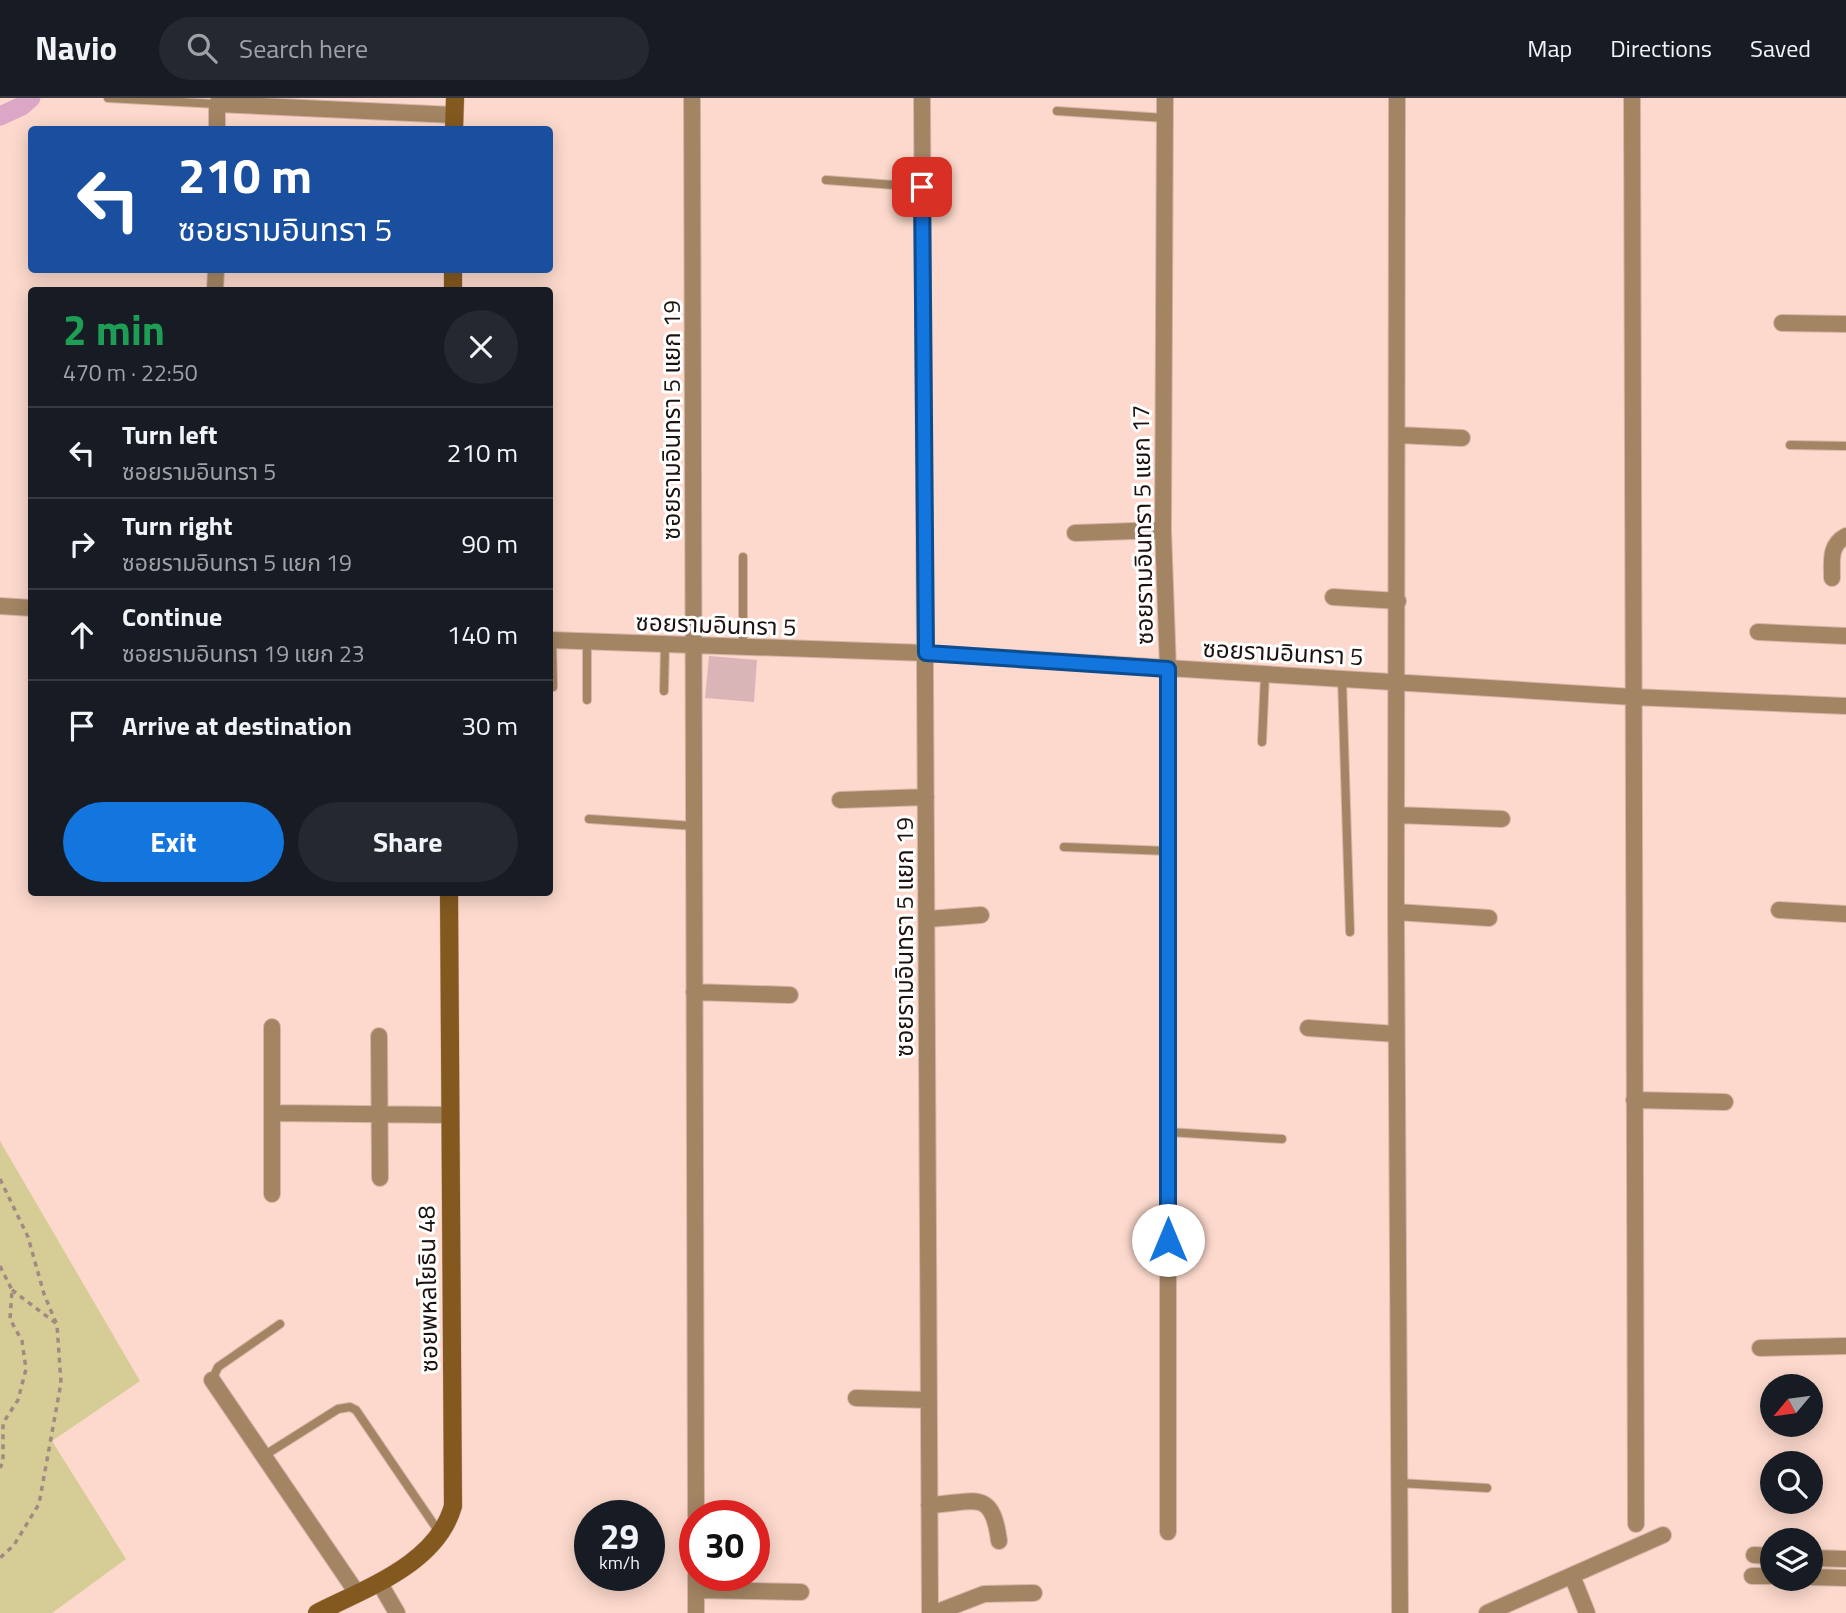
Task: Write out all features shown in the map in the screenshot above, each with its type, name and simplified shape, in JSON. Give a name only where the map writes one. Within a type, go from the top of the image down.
[{"type":"street","name":"ซอยรามอินทรา 5 แยก 19","points":[[692,98],[696,1500]]},
{"type":"street","name":"ซอยรามอินทรา 5 แยก 19","points":[[922,98],[928,919],[928,1400],[932,1613]]},
{"type":"street","name":"ซอยรามอินทรา 5 แยก 17","points":[[1165,98],[1163,530],[1168,669],[1168,1532]]},
{"type":"street","points":[[1397,98],[1396,1034],[1400,1613]]},
{"type":"street","points":[[1632,98],[1636,1524]]},
{"type":"street","points":[[217,126],[217,104],[454,114]]},
{"type":"street","points":[[1782,323],[1846,324]]},
{"type":"street","points":[[1398,435],[1462,438]]},
{"type":"street","points":[[1075,533],[1163,530]]},
{"type":"street","points":[[1832,578],[1832,553],[1835,545],[1846,536]]},
{"type":"street","points":[[1332,597],[1398,601]]},
{"type":"street","points":[[0,606],[28,608]]},
{"type":"street","points":[[1758,632],[1846,636]]},
{"type":"street","name":"ซอยรามอินทรา 5","points":[[553,640],[743,649],[926,653],[1265,675],[1846,706]]},
{"type":"street","points":[[840,800],[926,797]]},
{"type":"street","points":[[1397,815],[1502,819]]},
{"type":"street","name":"ซอยพหลโยธิน 48","points":[[317,1613],[379,1582],[419,1556],[441,1534],[450,1517],[454,1494],[449,896]]},
{"type":"street","points":[[1779,909],[1846,914]]},
{"type":"street","points":[[1396,912],[1489,918]]},
{"type":"street","points":[[928,919],[981,915]]},
{"type":"street","points":[[694,992],[790,995]]},
{"type":"street","points":[[272,1027],[272,1194]]},
{"type":"street","points":[[1308,1028],[1396,1034]]},
{"type":"street","points":[[379,1036],[380,1178]]},
{"type":"street","points":[[1634,1100],[1725,1102]]},
{"type":"street","points":[[273,1113],[449,1115]]},
{"type":"street","points":[[1760,1348],[1846,1346]]},
{"type":"street","points":[[212,1380],[357,1593]]},
{"type":"street","points":[[856,1398],[928,1400]]},
{"type":"street","points":[[929,1505],[982,1502],[990,1506],[995,1515],[999,1541]]},
{"type":"street","points":[[1487,1613],[1573,1578],[1663,1535]]},
{"type":"street","points":[[1754,1555],[1760,1555]]},
{"type":"street","points":[[1823,1558],[1846,1559]]},
{"type":"street","points":[[1752,1576],[1760,1576]]},
{"type":"street","points":[[1823,1577],[1846,1578]]},
{"type":"street","points":[[1573,1578],[1587,1613]]},
{"type":"street","points":[[379,1582],[397,1613]]},
{"type":"street","points":[[770,1589],[801,1592]]},
{"type":"street","points":[[696,1591],[696,1613]]},
{"type":"street","points":[[932,1613],[984,1594],[1034,1593]]},
{"type":"lane","points":[[108,98],[217,104]]},
{"type":"lane","points":[[1056,111],[1165,118]]},
{"type":"lane","points":[[826,180],[922,187]]},
{"type":"lane","points":[[1790,445],[1846,446]]},
{"type":"lane","points":[[743,557],[743,649]]},
{"type":"lane","points":[[587,642],[587,700]]},
{"type":"lane","points":[[664,691],[665,644]]},
{"type":"lane","points":[[1262,742],[1265,675]]},
{"type":"lane","points":[[1342,679],[1350,932]]},
{"type":"lane","points":[[589,820],[694,826]]},
{"type":"lane","points":[[1064,847],[1168,851]]},
{"type":"lane","points":[[1168,1132],[1282,1139]]},
{"type":"lane","points":[[212,1380],[212,1374],[219,1367],[280,1324]]},
{"type":"lane","points":[[265,1455],[338,1409],[351,1407],[356,1410],[441,1534]]},
{"type":"lane","points":[[1399,1483],[1487,1488]]},
{"type":"path","points":[[0,1179],[28,1237],[44,1294],[57,1325],[61,1383],[49,1462],[39,1504],[14,1545],[0,1558]]},
{"type":"path","points":[[0,1266],[12,1290],[57,1325]]},
{"type":"path","points":[[0,1468],[3,1462],[3,1423],[18,1400],[26,1369],[22,1341],[10,1319],[12,1290]]},
{"type":"shaded area","points":[[0,1141],[140,1381],[52,1441],[126,1559],[52,1613],[0,1613]]},
{"type":"building","points":[[709,656],[757,660],[754,702],[705,698]]},
{"type":"waterway","points":[[0,116],[22,106],[31,98]]},
{"type":"route","points":[[922,187],[926,653],[1168,669],[1168,1240]]}]
